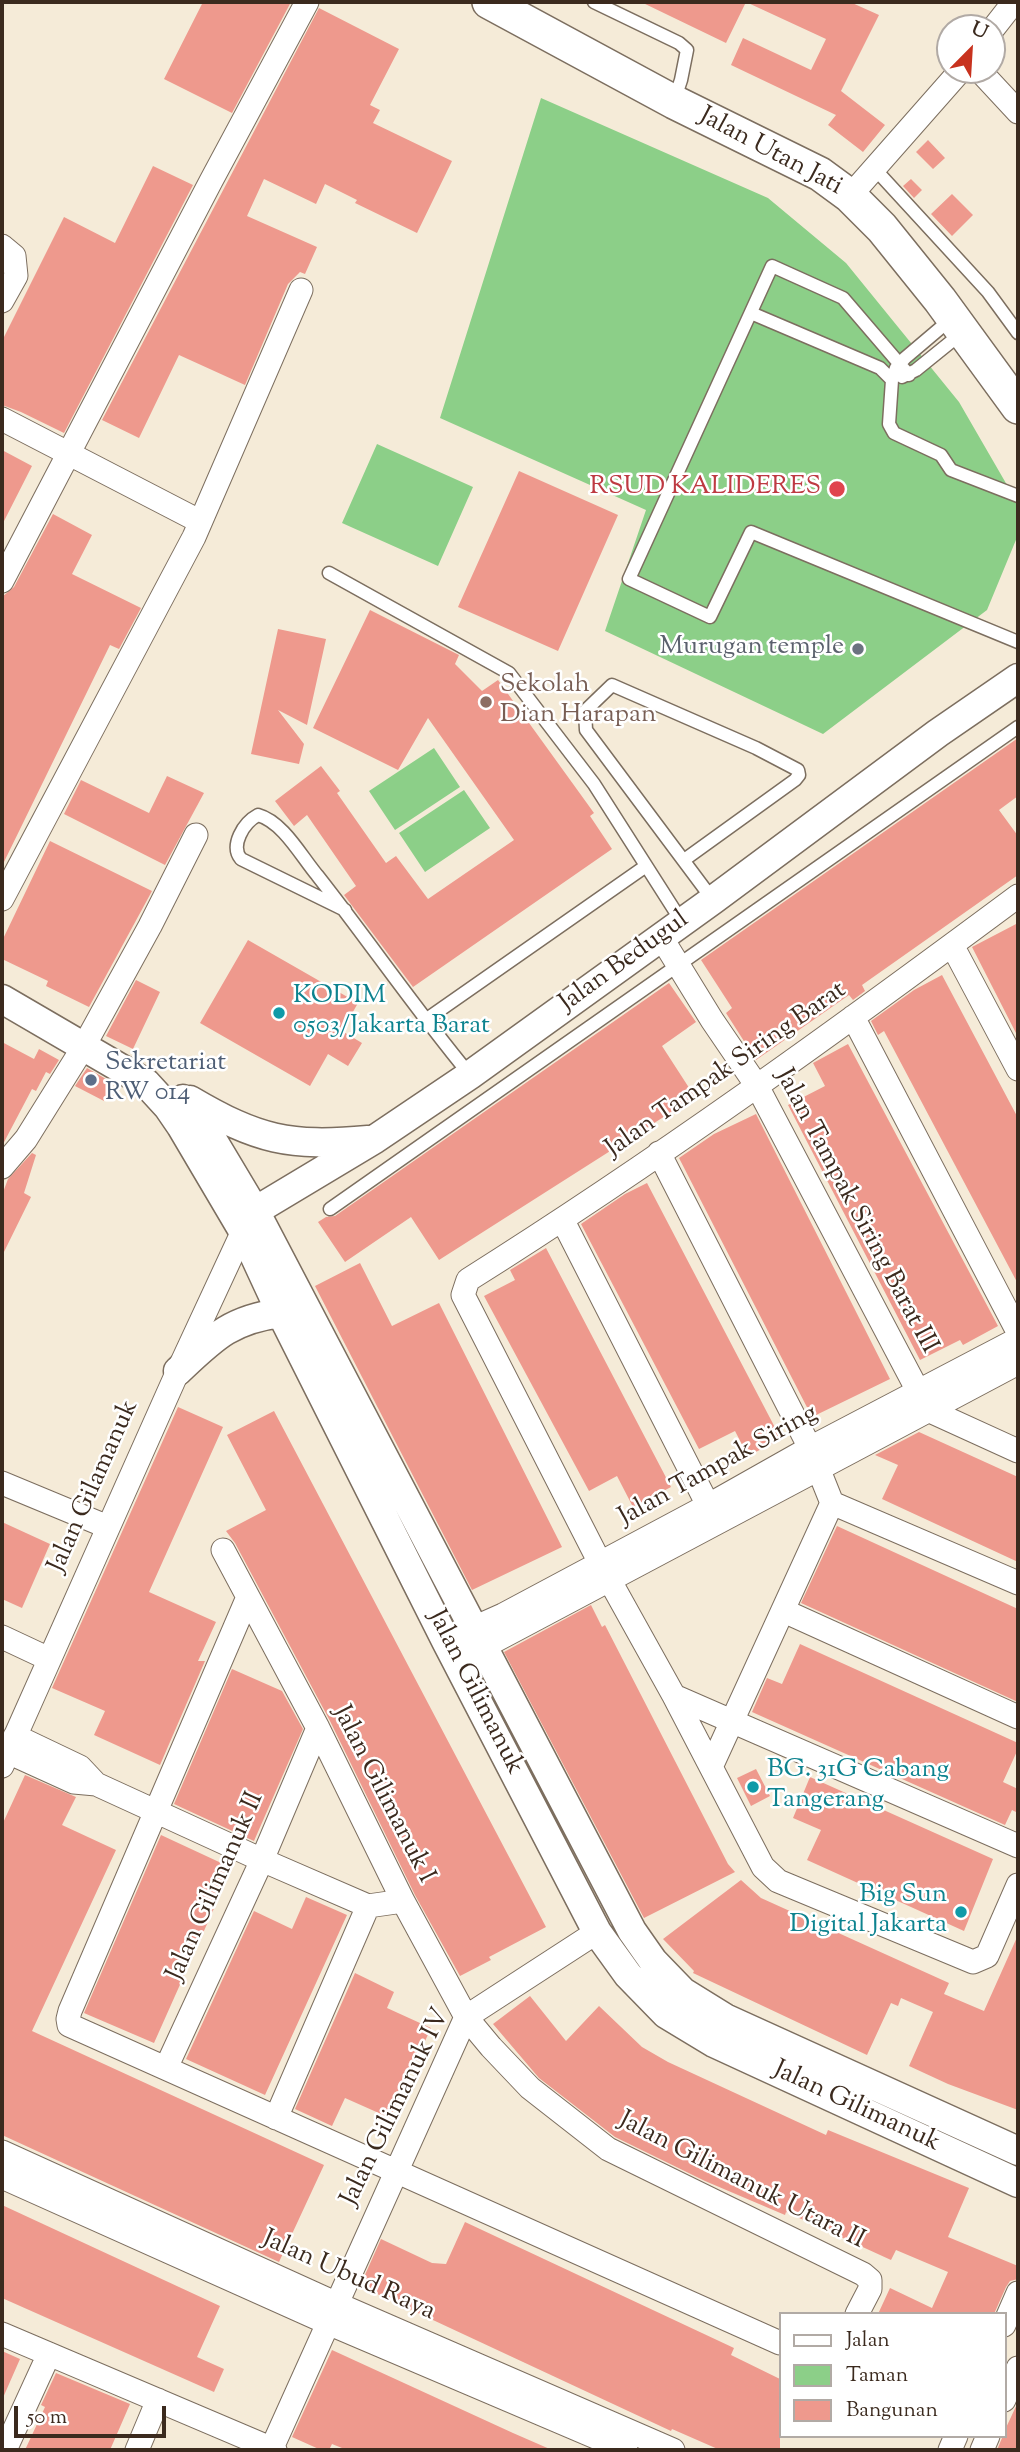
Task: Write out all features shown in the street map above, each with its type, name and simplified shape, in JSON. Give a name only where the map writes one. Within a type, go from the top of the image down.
[{"type":"main road","name":"Jalan Utan Jati","points":[[489,2],[674,102],[820,174],[850,196],[882,228],[1018,407]]},
{"type":"street","points":[[3,576],[307,2]]},
{"type":"street","points":[[850,196],[949,84]]},
{"type":"street","points":[[992,84],[1018,111]]},
{"type":"street","points":[[2,246],[14,256],[16,276],[2,301]]},
{"type":"street","points":[[2,899],[188,548],[301,290]]},
{"type":"street","points":[[2,419],[199,522]]},
{"type":"street","name":"Jalan Bedugul","points":[[249,1221],[470,1075],[672,930],[938,733],[1013,683]]},
{"type":"street","points":[[3,1163],[26,1139],[87,1041],[196,835]]},
{"type":"street","name":"Jalan Tampak Siring Barat","points":[[605,1572],[463,1295],[468,1280],[563,1221],[757,1086],[1018,896]]},
{"type":"street","name":"Jalan Tampak Siring Barat III","points":[[672,930],[678,965],[757,1086],[924,1401]]},
{"type":"street","points":[[952,945],[1018,1069]]},
{"type":"street","points":[[2,985],[87,1041]]},
{"type":"street","points":[[2,999],[87,1041]]},
{"type":"street","points":[[853,1017],[1018,1332]]},
{"type":"street","name":"Jalan Gilimanuk","points":[[87,1041],[138,1070],[162,1076],[179,1093],[203,1125],[249,1221],[479,1637],[632,1931],[653,1961],[683,1992],[725,2018],[1018,2151]]},
{"type":"street","name":"Jalan Gilimanuk","points":[[138,1070],[168,1107],[249,1221],[281,1313],[451,1651],[597,1932],[628,1975],[666,2014],[714,2043],[1018,2183]]},
{"type":"street","points":[[179,1093],[227,1121],[274,1139],[312,1143],[375,1139]]},
{"type":"street","points":[[659,1153],[810,1448],[832,1503],[1018,1583]]},
{"type":"street","name":"Jalan Gilamanuk","points":[[8,1752],[178,1370],[249,1221]]},
{"type":"street","points":[[563,1221],[713,1514]]},
{"type":"street","points":[[178,1370],[209,1341],[234,1325],[255,1316],[281,1313]]},
{"type":"street","name":"Jalan Tampak Siring","points":[[451,1651],[479,1637],[503,1615],[605,1572],[713,1514],[818,1469],[1018,1339]]},
{"type":"street","name":"Jalan Tampak Siring","points":[[713,1514],[810,1448],[1018,1363]]},
{"type":"street","points":[[924,1401],[1018,1451]]},
{"type":"street","points":[[2,1483],[108,1527]]},
{"type":"street","points":[[711,1767],[832,1503]]},
{"type":"street","name":"Jalan Gilimanuk I","points":[[223,1550],[318,1728],[403,1900],[466,2017]]},
{"type":"street","points":[[605,1572],[674,1696],[763,1867],[778,1881],[973,1962],[987,1955],[1018,1885]]},
{"type":"street","points":[[248,1597],[68,2019],[72,2027],[778,2342]]},
{"type":"street","points":[[784,1611],[1018,1717]]},
{"type":"street","points":[[2,1637],[49,1659]]},
{"type":"street","points":[[674,1696],[1018,1846]]},
{"type":"street","name":"Jalan Gilimanuk II","points":[[166,2068],[262,1860],[318,1728]]},
{"type":"street","points":[[8,1752],[80,1767],[96,1784],[368,1906],[403,1900]]},
{"type":"street","points":[[276,2118],[368,1906]]},
{"type":"street","name":"Jalan Gilimanuk IV","points":[[272,2450],[466,2017],[597,1932]]},
{"type":"street","name":"Jalan Gilimanuk Utara II","points":[[466,2017],[530,2088],[608,2149],[863,2274],[870,2280],[870,2290],[859,2312]]},
{"type":"street","name":"Jalan Ubud Raya","points":[[2,2152],[332,2313],[626,2450]]},
{"type":"street","name":"Jalan Ubud Raya","points":[[2,2178],[673,2450]]},
{"type":"street","points":[[1006,2320],[1018,2292]]},
{"type":"street","points":[[2,2334],[272,2450]]},
{"type":"street","points":[[5,2450],[49,2354]]},
{"type":"street","points":[[1006,2395],[1018,2368]]},
{"type":"street","points":[[137,2450],[158,2400]]},
{"type":"lane","points":[[594,2],[679,43],[687,50],[674,102]]},
{"type":"lane","points":[[874,168],[988,292],[1018,333]]},
{"type":"lane","points":[[909,374],[843,298],[772,266],[629,579],[710,617],[751,532],[1018,642]]},
{"type":"lane","points":[[751,313],[880,368],[892,380]]},
{"type":"lane","points":[[958,325],[900,364],[892,380],[889,424],[894,433],[941,455],[951,470],[1018,496]]},
{"type":"lane","points":[[892,380],[909,374],[958,325]]},
{"type":"lane","points":[[329,573],[509,673],[594,784],[646,866],[672,930]]},
{"type":"lane","points":[[684,860],[795,780],[799,775],[798,770],[756,748],[612,685],[585,710],[586,730],[713,900]]},
{"type":"lane","points":[[330,1209],[1018,727]]},
{"type":"lane","points":[[345,910],[241,859],[235,852],[235,845],[250,820],[258,815],[267,818],[282,832],[345,910],[470,1075]]},
{"type":"lane","points":[[427,1019],[646,866]]},
{"type":"green space","points":[[541,98],[768,198],[846,263],[959,402],[1018,504],[1018,535],[987,610],[823,734],[605,631],[646,510],[440,418]]},
{"type":"green space","points":[[377,444],[473,487],[438,566],[342,523]]},
{"type":"green space","points":[[434,748],[460,787],[395,830],[369,791]]},
{"type":"green space","points":[[464,790],[490,828],[425,872],[399,833]]},
{"type":"building","points":[[203,2],[291,2],[232,113],[164,79]]},
{"type":"building","points":[[641,2],[746,2],[726,43]]},
{"type":"building","points":[[746,2],[850,2],[879,15],[841,91],[885,125],[863,152],[828,125],[836,115],[731,65],[743,38],[811,70],[826,39]]},
{"type":"building","points":[[319,8],[399,49],[370,105],[380,110],[373,123],[452,161],[417,233],[355,203],[357,200],[325,184],[316,204],[264,179],[247,216],[317,247],[305,274],[300,272],[288,284],[245,385],[179,355],[139,438],[102,420]]},
{"type":"building","points":[[928,140],[945,158],[933,169],[916,152]]},
{"type":"building","points":[[153,166],[193,185],[64,433],[2,405],[2,341],[64,217],[115,243]]},
{"type":"building","points":[[911,179],[922,190],[914,198],[903,186]]},
{"type":"building","points":[[952,194],[973,215],[952,236],[931,214]]},
{"type":"building","points":[[2,450],[32,466],[2,525]]},
{"type":"building","points":[[519,471],[618,515],[558,651],[458,607]]},
{"type":"building","points":[[53,514],[92,535],[72,574],[141,608],[119,649],[110,645],[2,866],[2,597],[14,587]]},
{"type":"building","points":[[370,610],[459,655],[455,664],[482,691],[498,680],[594,813],[590,816],[612,849],[413,987],[344,895],[356,886],[307,815],[294,826],[275,801],[321,766],[386,863],[396,856],[428,899],[514,840],[428,718],[398,770],[313,728]]},
{"type":"building","points":[[278,629],[326,639],[307,725],[278,710],[304,744],[299,764],[251,754]]},
{"type":"building","points":[[1018,738],[1018,796],[999,810],[1018,836],[1018,875],[862,985],[865,991],[853,1000],[849,995],[756,1060],[726,1013],[732,1008],[701,960]]},
{"type":"building","points":[[167,776],[204,793],[165,865],[64,814],[81,780],[149,813]]},
{"type":"building","points":[[50,841],[152,891],[89,1007],[46,986],[48,981],[2,959],[2,941]]},
{"type":"building","points":[[1018,923],[1018,1037],[972,947]]},
{"type":"building","name":"KODIM 0503/Jakarta Barat","points":[[248,940],[358,1003],[342,1031],[362,1043],[348,1066],[328,1054],[310,1086],[200,1023]]},
{"type":"building","points":[[942,975],[1018,1118],[1018,1284],[884,1031],[878,1035],[871,1021],[914,990]]},
{"type":"building","points":[[136,980],[160,992],[133,1049],[106,1036]]},
{"type":"building","points":[[669,983],[696,1022],[662,1046],[695,1097],[439,1260],[411,1217],[345,1262],[318,1222],[335,1216]]},
{"type":"building","points":[[2,1042],[34,1059],[39,1049],[59,1060],[50,1074],[46,1072],[36,1091],[32,1089],[2,1146]]},
{"type":"building","points":[[848,1044],[998,1326],[963,1345],[960,1340],[920,1360],[788,1105],[825,1086],[813,1063]]},
{"type":"building","name":"Sekretariat RW 014","points":[[87,1068],[113,1083],[104,1101],[75,1086]]},
{"type":"building","points":[[756,1114],[890,1379],[812,1417],[679,1158],[714,1134]]},
{"type":"building","points":[[32,1153],[36,1155],[24,1193],[31,1197],[2,1256],[2,1195],[8,1179]]},
{"type":"building","points":[[647,1183],[781,1439],[748,1456],[735,1431],[699,1449],[581,1224],[625,1194]]},
{"type":"building","points":[[546,1248],[671,1487],[633,1507],[617,1476],[589,1491],[484,1296],[515,1280],[510,1270]]},
{"type":"building","points":[[360,1263],[392,1326],[439,1303],[562,1547],[472,1590],[315,1286]]},
{"type":"building","points":[[178,1407],[223,1427],[149,1592],[216,1622],[198,1661],[205,1661],[160,1765],[94,1735],[105,1711],[52,1688]]},
{"type":"building","points":[[274,1411],[546,1927],[489,1957],[491,1960],[460,1976],[415,1895],[330,1721],[235,1543],[226,1531],[266,1510],[227,1435]]},
{"type":"building","points":[[919,1432],[1018,1477],[1018,1562],[882,1499],[898,1465],[875,1455]]},
{"type":"building","points":[[2,1522],[50,1544],[22,1608],[2,1599]]},
{"type":"building","points":[[837,1526],[1018,1609],[1018,1702],[801,1603]]},
{"type":"building","points":[[591,1605],[602,1627],[605,1625],[728,1864],[735,1872],[644,1918],[504,1652]]},
{"type":"building","points":[[800,1644],[1018,1743],[1018,1749],[1003,1782],[1018,1789],[1018,1813],[1012,1810],[1005,1825],[752,1712],[767,1678],[782,1684]]},
{"type":"building","points":[[232,1669],[282,1691],[303,1729],[254,1841],[174,1804]]},
{"type":"building","name":"BG. 31G Cabang Tangerang","points":[[756,1769],[770,1796],[751,1806],[737,1778]]},
{"type":"building","points":[[25,1775],[76,1797],[62,1825],[116,1850],[32,2031],[324,2165],[279,2262],[2,2135],[2,1825]]},
{"type":"building","points":[[810,1777],[993,1859],[964,1931],[807,1860],[821,1830],[793,1818]]},
{"type":"building","points":[[161,1835],[232,1868],[154,2043],[84,2013]]},
{"type":"building","points":[[741,1880],[761,1898],[949,1983],[944,1994],[984,2011],[1018,1935],[1018,2110],[909,2066],[933,2012],[901,1998],[898,2006],[891,2003],[867,2055],[693,1973],[663,1939]]},
{"type":"building","points":[[306,1897],[347,1915],[265,2095],[186,2059],[254,1911],[292,1929]]},
{"type":"building","points":[[355,1973],[394,1992],[387,2008],[431,2028],[390,2118],[345,2098],[332,2126],[295,2109]]},
{"type":"building","points":[[530,1996],[566,2041],[599,2006],[642,2047],[668,2062],[826,2135],[828,2130],[969,2188],[948,2237],[1018,2266],[1018,2279],[1010,2281],[995,2312],[879,2312],[890,2288],[932,2308],[948,2272],[896,2250],[891,2260],[786,2212],[785,2215],[705,2181],[615,2137],[539,2078],[493,2024]]},
{"type":"building","points":[[2,2205],[220,2306],[197,2357],[224,2369],[214,2392],[2,2298]]},
{"type":"building","points":[[465,2222],[734,2348],[731,2355],[778,2378],[780,2450],[720,2450],[672,2429],[671,2431],[360,2286],[381,2239],[432,2263],[446,2264]]},
{"type":"building","points":[[332,2350],[552,2450],[347,2450],[332,2444],[329,2450],[321,2450],[292,2437]]},
{"type":"building","points":[[2,2351],[20,2359],[2,2400]]},
{"type":"building","points":[[56,2373],[130,2404],[110,2450],[25,2450],[45,2407],[41,2405]]},
{"type":"building","points":[[1018,2402],[1018,2450],[997,2450],[1002,2438],[1006,2438],[1006,2428]]},
{"type":"place","name":"RSUD KALIDERES","points":[[837,489]]},
{"type":"place","name":"Murugan temple","points":[[858,649]]},
{"type":"place","name":"Sekolah Dian Harapan","points":[[486,702]]},
{"type":"place","name":"KODIM 0503/Jakarta Barat","points":[[279,1013]]},
{"type":"place","name":"Sekretariat RW 014","points":[[91,1080]]},
{"type":"place","name":"BG. 31G Cabang Tangerang","points":[[753,1787]]},
{"type":"place","name":"Big Sun Digital Jakarta","points":[[961,1912]]}]
